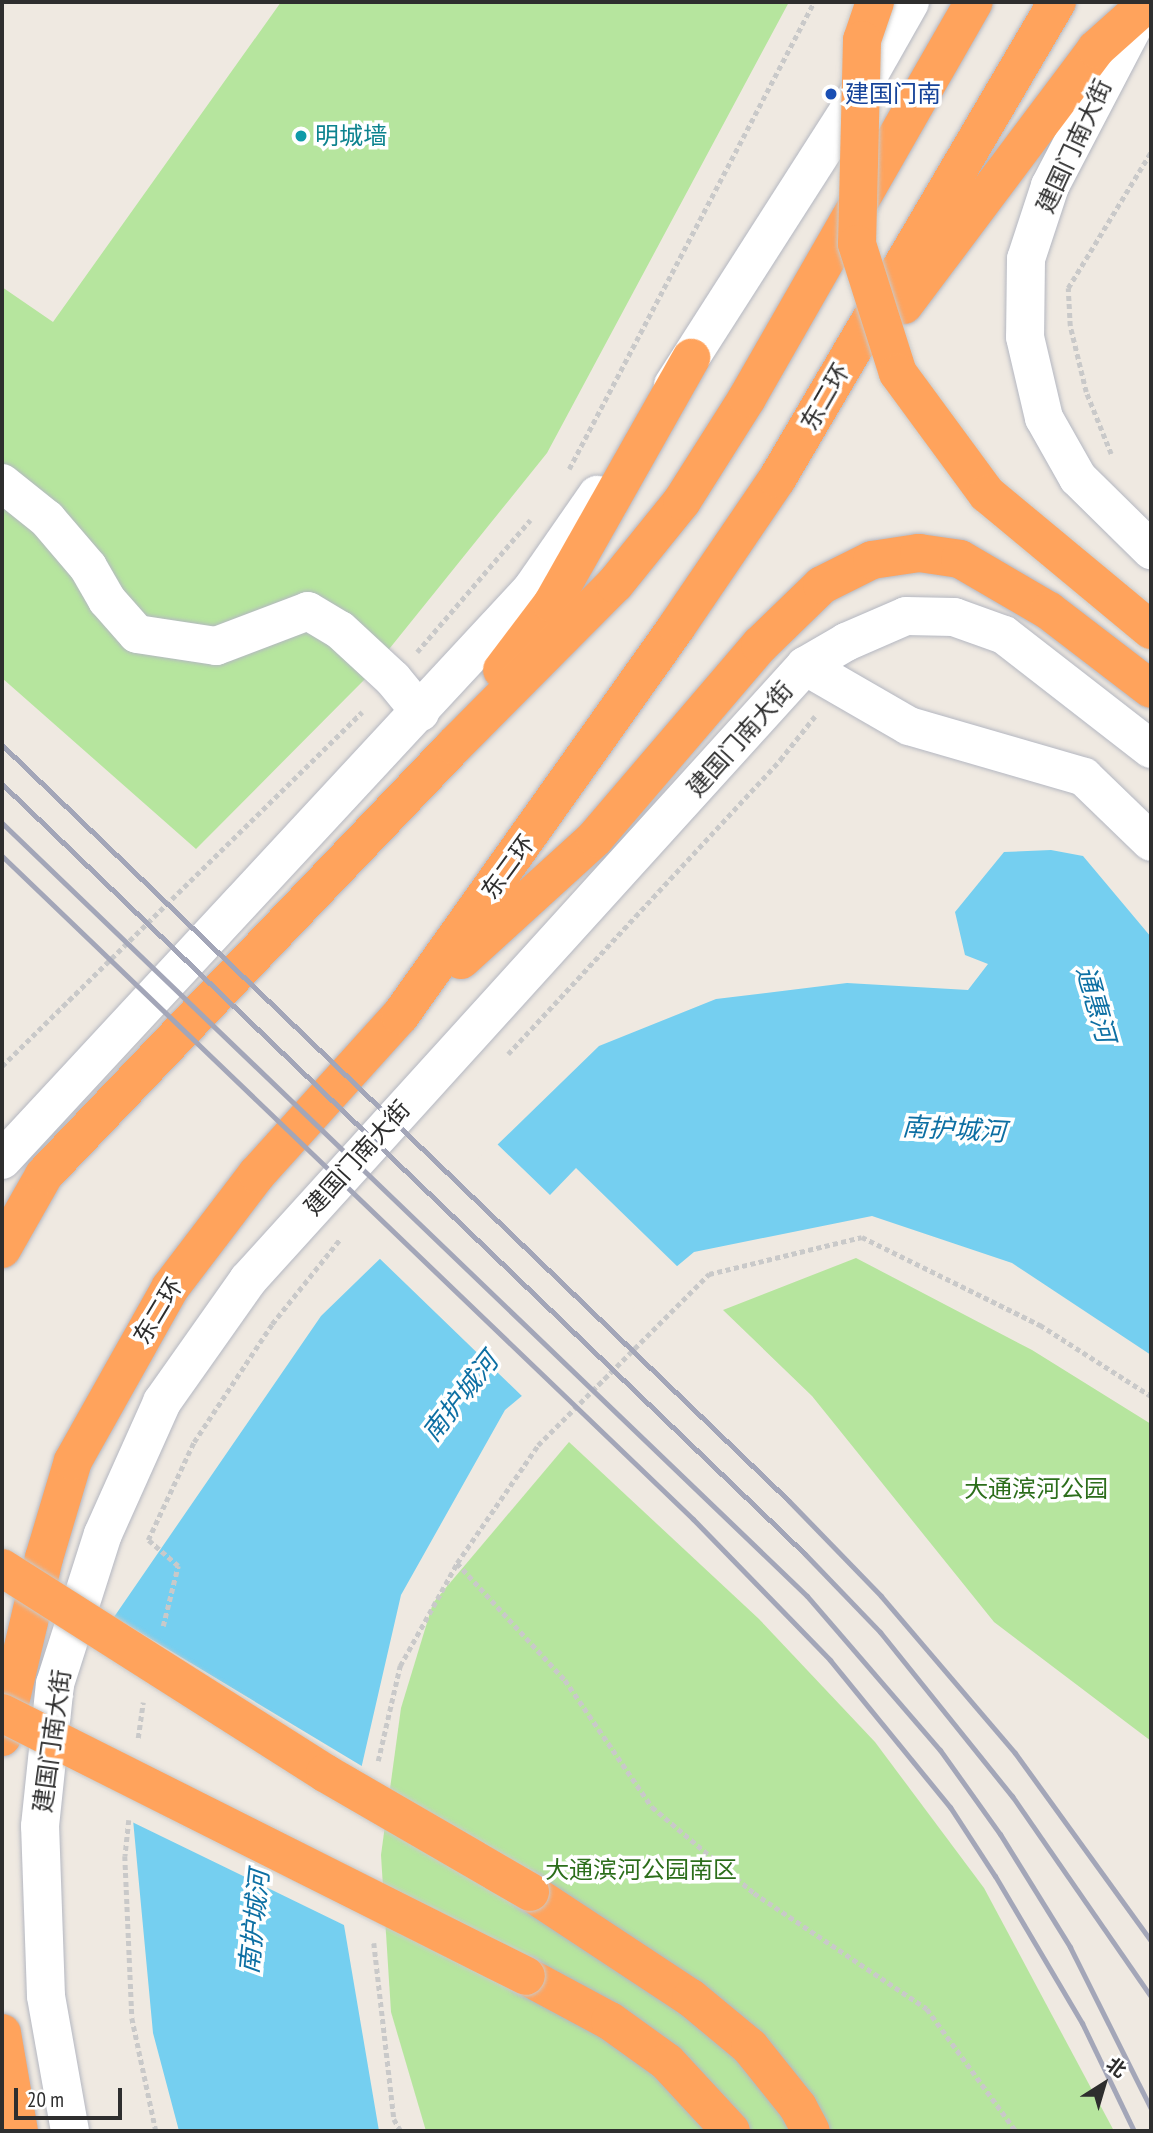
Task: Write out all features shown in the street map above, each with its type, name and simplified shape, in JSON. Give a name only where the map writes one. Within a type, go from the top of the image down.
[{"type":"highway","points":[[875,2],[862,40],[857,244],[898,373],[988,494],[1151,630]]},
{"type":"highway","points":[[2,1205],[44,1175],[454,746],[615,584],[682,501],[747,398],[974,2]]},
{"type":"highway","name":"东二环","points":[[2,1737],[44,1558],[73,1461],[170,1288],[257,1174],[400,1016],[534,832],[777,479],[1057,2]]},
{"type":"highway","points":[[777,479],[1025,140],[1096,50],[1145,5]]},
{"type":"highway","points":[[454,746],[512,655],[552,604],[691,358]]},
{"type":"highway","points":[[400,1016],[595,838],[760,645],[822,585],[873,560],[919,553],[960,559],[1049,611],[1151,689]]},
{"type":"highway","points":[[2,1249],[44,1175]]},
{"type":"highway","points":[[2,1567],[325,1773],[530,1892],[691,1998],[750,2047],[798,2107],[811,2131]]},
{"type":"highway","points":[[2,1713],[526,1976],[610,2021],[667,2062],[731,2131]]},
{"type":"highway","points":[[2,2033],[19,2131]]},
{"type":"street","points":[[2,1160],[531,590],[691,358],[849,110],[910,2]]},
{"type":"street","name":"建国门南大街","points":[[1145,5],[1050,186],[1026,259],[1025,337],[1044,418],[1078,478],[1151,550]]},
{"type":"street","points":[[2,483],[47,519],[88,567],[107,600],[137,634],[216,646],[308,611],[340,630],[393,679],[420,712]]},
{"type":"street","name":"建国门南大街","points":[[70,2131],[46,1996],[40,1826],[55,1684],[103,1534],[162,1402],[248,1280],[805,666],[846,642],[906,615],[954,617],[1004,635],[1151,749]]},
{"type":"street","points":[[805,666],[909,726],[1084,778],[1151,842]]},
{"type":"path","points":[[568,472],[814,2]]},
{"type":"path","points":[[1116,467],[1086,392],[1070,326],[1068,288],[1151,152]]},
{"type":"path","points":[[2,1066],[393,679],[534,515]]},
{"type":"path","points":[[501,1062],[780,760],[839,686]]},
{"type":"path","points":[[162,1628],[178,1566],[148,1540],[194,1442],[272,1324],[343,1236]]},
{"type":"path","points":[[1016,2131],[927,2009],[754,1893],[652,1807],[565,1680],[457,1563],[538,1445],[709,1274],[862,1237],[1040,1325],[1151,1396]]},
{"type":"path","points":[[137,1742],[146,1691]]},
{"type":"path","points":[[131,1805],[125,1856],[132,2018],[156,2131]]},
{"type":"green space","points":[[281,2],[789,2],[547,453],[365,679],[196,849],[2,678],[2,287],[53,322]]},
{"type":"green space","name":"大通滨河公园","points":[[856,1258],[1032,1350],[1151,1424],[1151,1741],[994,1622],[812,1396],[723,1310]]},
{"type":"green space","name":"大通滨河公园南区","points":[[569,1442],[759,1619],[875,1742],[984,1888],[1114,2131],[426,2131],[391,2012],[381,1855],[401,1708],[433,1603]]},
{"type":"water","points":[[1051,850],[1083,856],[1151,937],[1151,1355],[1012,1263],[872,1216],[694,1252],[505,1410],[401,1595],[336,1878],[379,2131],[179,2131],[153,2033],[114,1617],[321,1316],[599,1046],[716,999],[847,983],[968,990],[988,964],[965,955],[955,912],[1004,852]]},
{"type":"pier","points":[[495,1142],[550,1195],[576,1168],[680,1269],[525,1399],[377,1256]]},
{"type":"pier","points":[[111,1615],[365,1768],[340,1878],[348,1927],[130,1821]]},
{"type":"railway","points":[[2,745],[789,1501],[881,1596],[1015,1753],[1151,1941]]},
{"type":"railway","points":[[2,784],[805,1554],[880,1632],[1012,1796],[1151,1997]]},
{"type":"railway","points":[[2,823],[807,1596],[940,1750],[1000,1834],[1070,1947],[1151,2109]]},
{"type":"railway","points":[[2,856],[693,1519],[830,1660],[950,1807],[995,1876],[1082,2023],[1134,2131]]},
{"type":"place","name":"建国门南","points":[[831,94]]},
{"type":"place","name":"明城墙","points":[[301,136]]},
{"type":"water label","name":"通惠河","points":[[1096,1004]]},
{"type":"water label","name":"南护城河","points":[[954,1129]]},
{"type":"water label","name":"南护城河","points":[[460,1397]]},
{"type":"water label","name":"南护城河","points":[[254,1922]]}]
